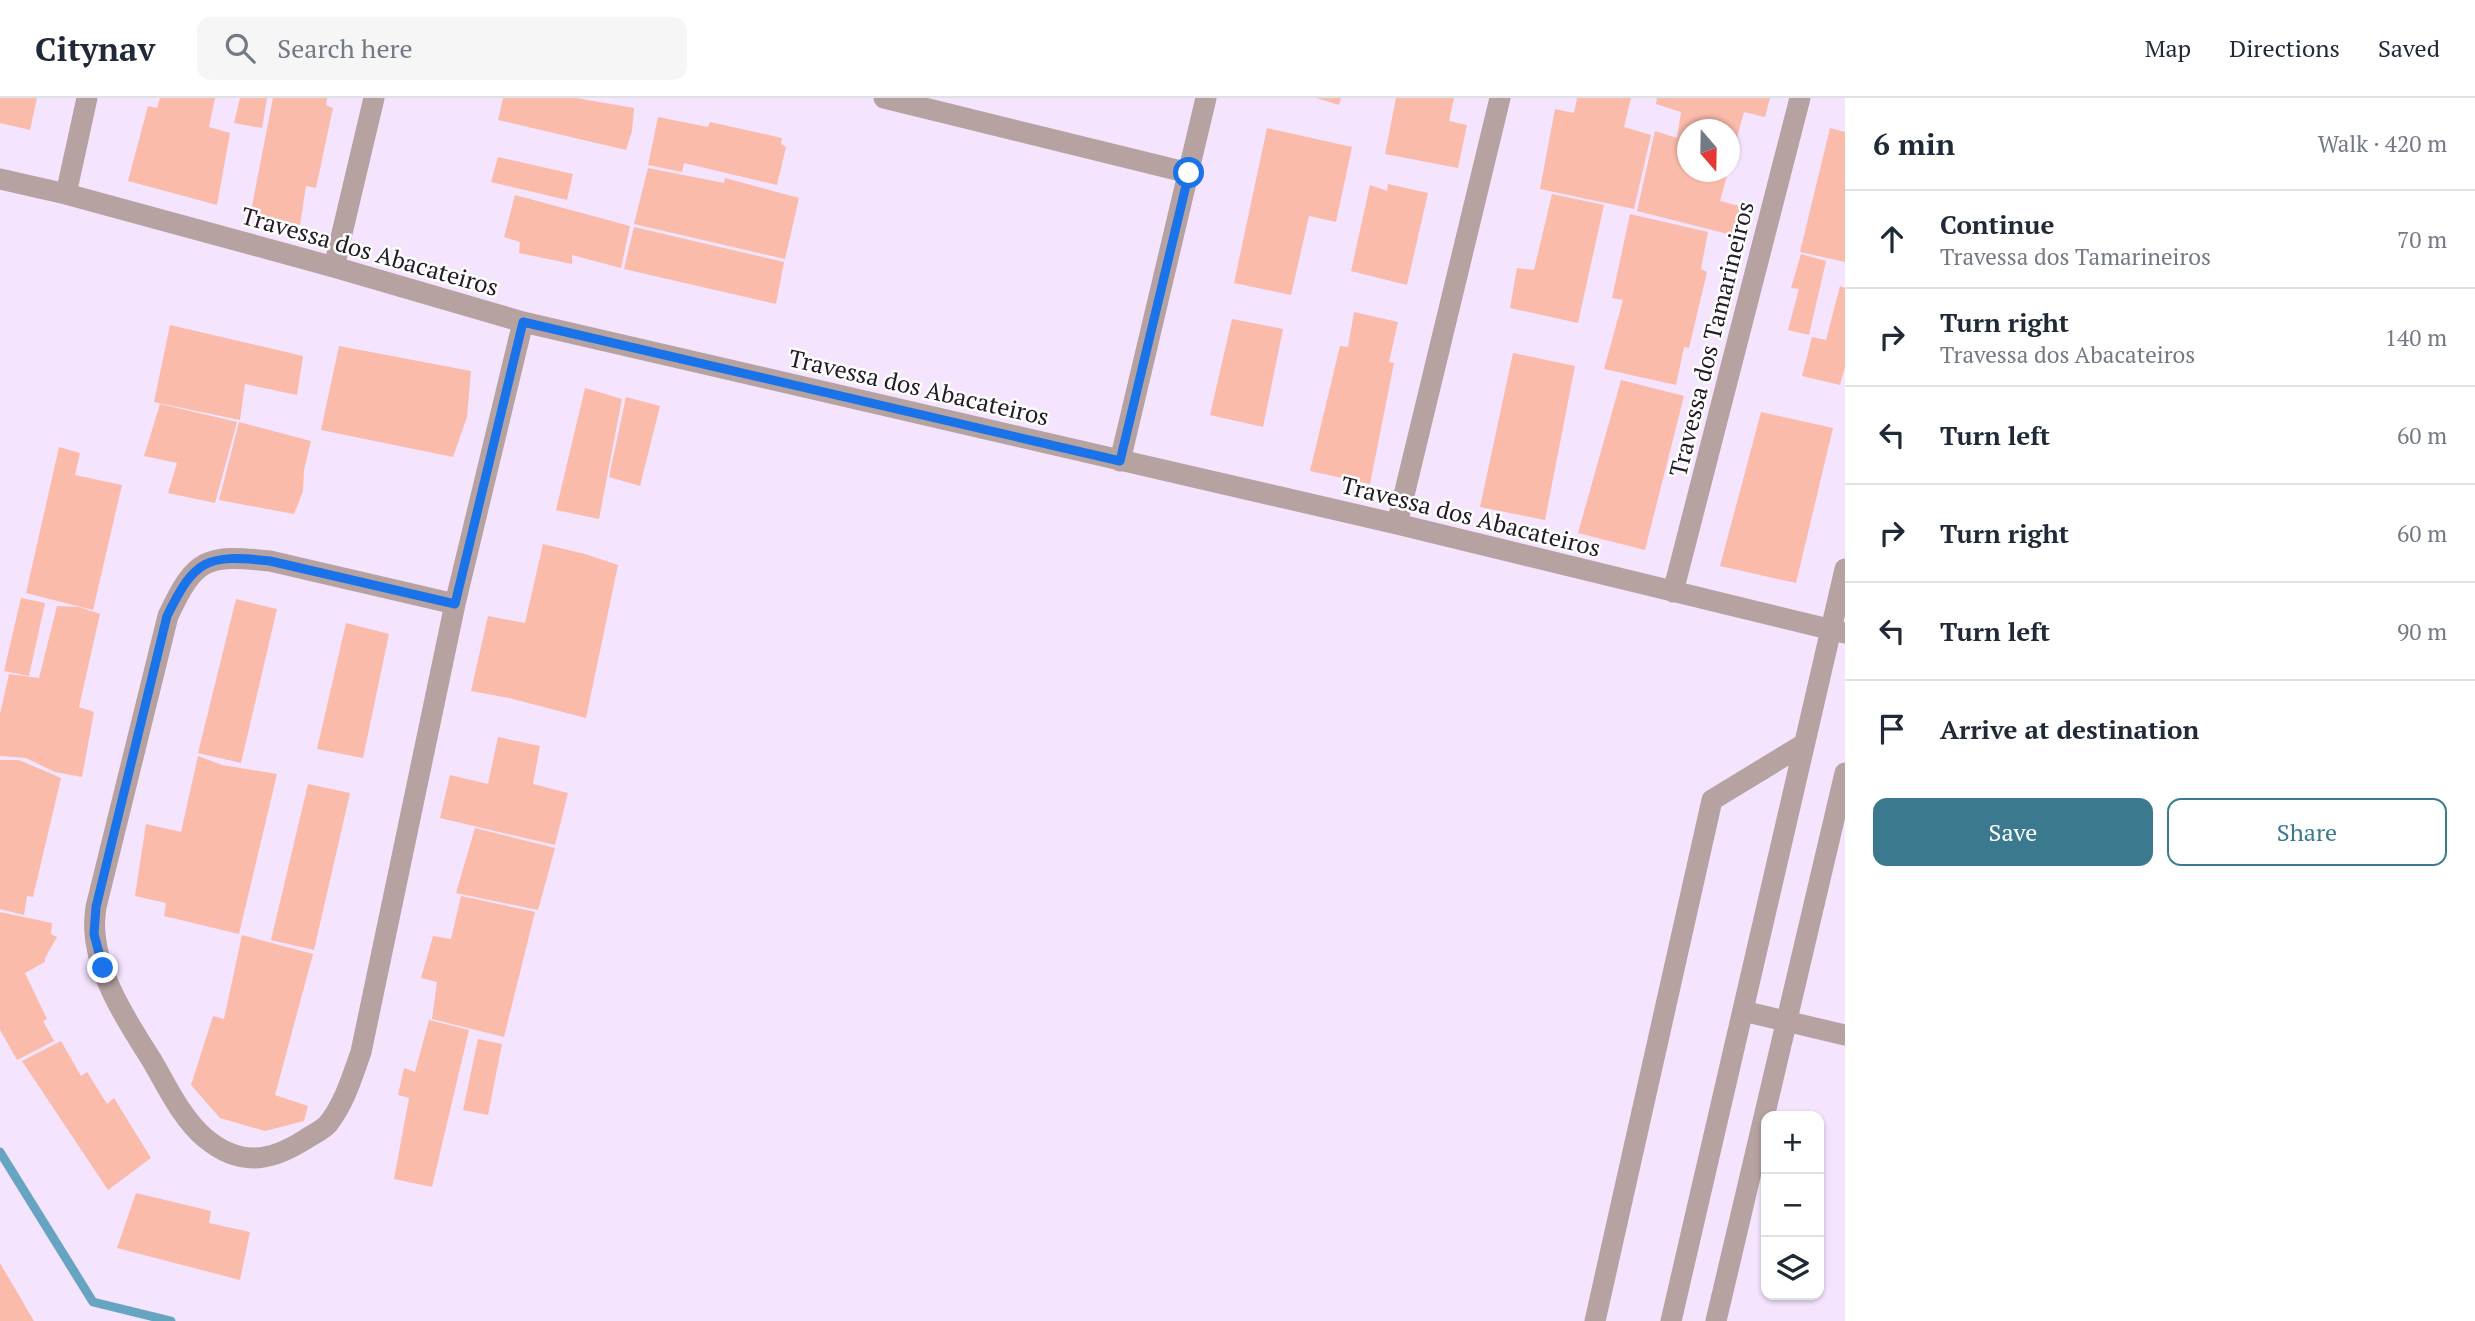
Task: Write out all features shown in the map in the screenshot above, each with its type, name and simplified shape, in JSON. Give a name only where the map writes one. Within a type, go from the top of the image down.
[{"type":"street","points":[[66,194],[87,98]]},
{"type":"street","points":[[334,267],[374,98]]},
{"type":"street","points":[[884,98],[1189,173]]},
{"type":"street","points":[[1120,461],[1206,98]]},
{"type":"street","points":[[1398,524],[1500,98]]},
{"type":"street","name":"Travessa dos Tamarineiros","points":[[1673,593],[1800,98]]},
{"type":"street","name":"Travessa dos Abacateiros","points":[[0,179],[66,194],[334,267],[523,322],[1398,524],[1838,631]]},
{"type":"street","points":[[455,604],[270,561],[220,559],[200,566],[189,575],[167,616],[96,907],[94,934],[103,968],[116,1000],[137,1037],[185,1114],[203,1137],[227,1153],[262,1159],[291,1149],[327,1126],[348,1092],[361,1052],[455,604],[523,322]]},
{"type":"street","points":[[1671,1321],[1804,744],[1838,631],[1845,569]]},
{"type":"street","points":[[1595,1321],[1712,800],[1804,744]]},
{"type":"street","points":[[1716,1321],[1845,773]]},
{"type":"street","points":[[1744,1011],[1845,1035]]},
{"type":"building","points":[[0,98],[37,98],[30,130],[0,123]]},
{"type":"building","points":[[160,98],[215,98],[209,127],[230,133],[217,205],[128,181],[148,106],[157,108]]},
{"type":"building","points":[[240,98],[267,98],[262,128],[234,123]]},
{"type":"building","points":[[273,98],[327,98],[326,105],[333,108],[316,188],[306,186],[300,225],[250,216]]},
{"type":"building","points":[[503,98],[576,98],[634,108],[632,131],[626,150],[498,120]]},
{"type":"building","points":[[1316,98],[1341,98],[1339,105]]},
{"type":"building","points":[[1396,98],[1454,98],[1449,121],[1467,125],[1458,168],[1385,154]]},
{"type":"building","points":[[1577,98],[1631,98],[1624,127],[1651,135],[1634,209],[1540,189],[1555,109],[1574,113]]},
{"type":"building","points":[[1657,98],[1770,98],[1765,117],[1744,112],[1740,126],[1740,119],[1680,119],[1681,112],[1656,104]]},
{"type":"building","points":[[658,117],[708,127],[710,122],[782,138],[781,144],[786,147],[777,185],[684,163],[682,172],[648,165]]},
{"type":"building","points":[[1267,128],[1352,147],[1336,222],[1309,216],[1291,295],[1234,283]]},
{"type":"building","points":[[1830,128],[1845,132],[1845,262],[1800,252]]},
{"type":"building","points":[[1655,131],[1677,138],[1677,182],[1725,182],[1720,201],[1743,207],[1736,236],[1637,211]]},
{"type":"building","points":[[498,157],[573,174],[567,200],[491,182]]},
{"type":"building","points":[[648,168],[724,183],[725,178],[799,198],[785,259],[634,224]]},
{"type":"building","points":[[1388,184],[1428,193],[1407,285],[1351,271],[1370,185],[1387,191]]},
{"type":"building","points":[[1552,194],[1604,205],[1578,323],[1510,308],[1517,268],[1534,270]]},
{"type":"building","points":[[515,195],[630,226],[621,268],[572,255],[572,264],[519,253],[520,242],[504,237]]},
{"type":"building","points":[[1630,214],[1708,232],[1701,269],[1707,272],[1689,348],[1684,347],[1676,385],[1604,369],[1623,300],[1612,298]]},
{"type":"building","points":[[634,227],[784,262],[776,304],[624,269]]},
{"type":"building","points":[[1801,254],[1826,261],[1809,335],[1788,330],[1799,289],[1791,288]]},
{"type":"building","points":[[1840,286],[1845,288],[1845,367],[1840,385],[1802,376],[1812,337],[1826,340]]},
{"type":"building","points":[[1354,312],[1398,322],[1389,362],[1394,363],[1370,484],[1310,471],[1340,346],[1348,347]]},
{"type":"building","points":[[1232,319],[1283,329],[1263,427],[1210,415]]},
{"type":"building","points":[[170,325],[303,356],[297,395],[245,384],[240,420],[154,402]]},
{"type":"building","points":[[339,346],[471,371],[467,417],[453,457],[321,430]]},
{"type":"building","points":[[1513,353],[1575,366],[1545,520],[1480,507]]},
{"type":"building","points":[[1621,380],[1684,396],[1645,550],[1578,533]]},
{"type":"building","points":[[585,388],[622,399],[599,519],[556,510]]},
{"type":"building","points":[[626,397],[660,406],[640,486],[609,477]]},
{"type":"building","points":[[160,404],[237,422],[215,503],[168,493],[177,463],[144,456]]},
{"type":"building","points":[[1761,412],[1833,428],[1796,583],[1720,566]]},
{"type":"building","points":[[239,422],[311,441],[304,470],[303,491],[294,514],[219,500]]},
{"type":"building","points":[[59,447],[80,453],[75,475],[122,485],[93,610],[26,593]]},
{"type":"building","points":[[543,544],[618,565],[586,718],[471,691],[488,616],[525,623]]},
{"type":"building","points":[[21,598],[45,603],[29,676],[4,671]]},
{"type":"building","points":[[236,599],[277,609],[241,763],[198,753]]},
{"type":"building","points":[[57,606],[79,607],[100,614],[79,707],[94,712],[82,777],[55,772],[26,758],[0,756],[0,714],[9,674],[39,678]]},
{"type":"building","points":[[346,623],[389,634],[363,758],[317,749]]},
{"type":"building","points":[[498,737],[540,746],[533,784],[568,793],[555,845],[440,818],[450,775],[488,784]]},
{"type":"building","points":[[198,756],[222,765],[277,774],[239,934],[164,916],[166,903],[135,896],[146,824],[181,832]]},
{"type":"building","points":[[0,760],[19,760],[61,778],[33,897],[27,896],[24,915],[0,909]]},
{"type":"building","points":[[308,784],[350,793],[314,950],[271,940]]},
{"type":"building","points":[[475,828],[555,848],[538,910],[456,893]]},
{"type":"building","points":[[461,896],[535,912],[504,1037],[432,1019],[437,982],[421,978],[433,936],[451,939]]},
{"type":"building","points":[[0,912],[52,923],[51,934],[57,937],[45,962],[25,973],[47,1019],[43,1021],[54,1041],[17,1060],[0,1030]]},
{"type":"building","points":[[242,935],[313,954],[275,1095],[308,1106],[304,1121],[265,1131],[220,1118],[191,1085],[213,1016],[224,1019]]},
{"type":"building","points":[[429,1020],[469,1030],[432,1187],[394,1179],[409,1098],[398,1095],[404,1068],[415,1072]]},
{"type":"building","points":[[478,1039],[502,1044],[488,1115],[463,1110]]},
{"type":"building","points":[[61,1041],[81,1076],[87,1072],[107,1104],[114,1098],[151,1158],[108,1190],[22,1061]]},
{"type":"building","points":[[136,1193],[211,1211],[209,1223],[250,1232],[240,1280],[117,1248]]},
{"type":"building","points":[[0,1263],[34,1321],[0,1321]]},
{"type":"waterway","points":[[0,1152],[93,1302],[171,1321]]},
{"type":"route","points":[[103,968],[94,934],[96,907],[167,616],[189,575],[200,566],[220,559],[245,558],[270,561],[455,604],[523,322],[1120,461],[1189,173]]}]
